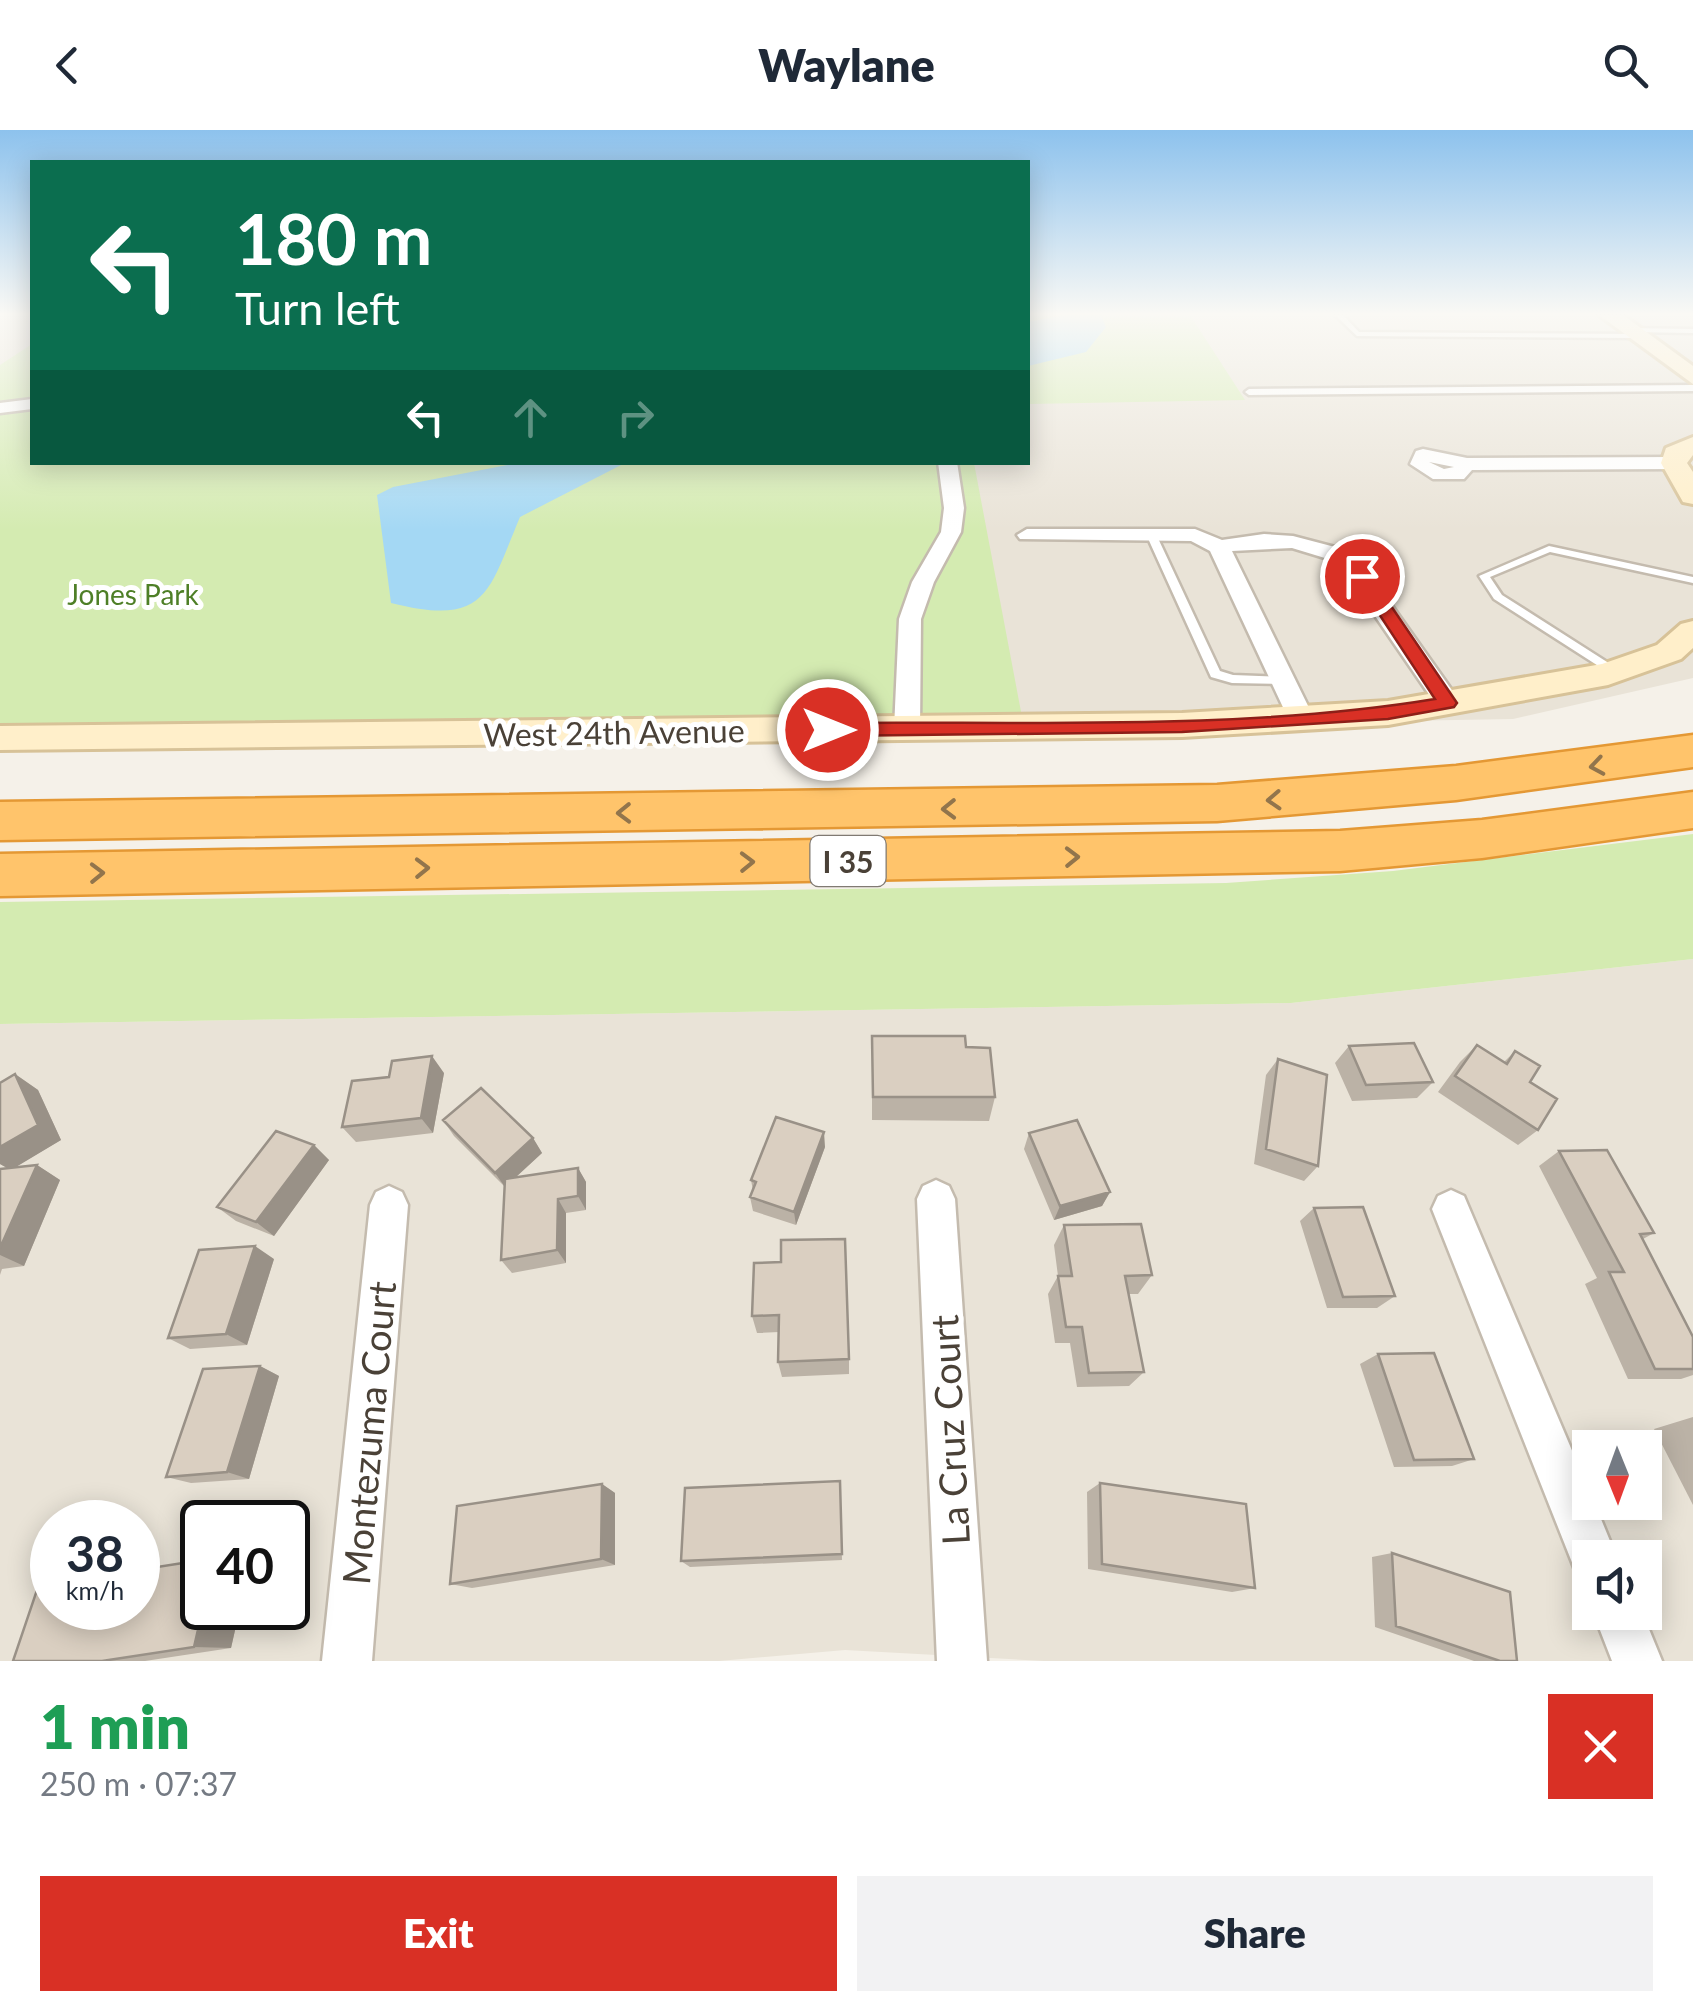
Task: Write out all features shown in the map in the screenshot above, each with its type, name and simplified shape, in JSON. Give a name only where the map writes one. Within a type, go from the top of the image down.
[{"type":"highway","name":"I 35","points":[[0,821],[1218,803],[1354,795],[1543,775],[1693,752]]},
{"type":"highway","name":"I 35","points":[[0,875],[1340,851],[1482,839],[1693,810]]},
{"type":"street","points":[[0,408],[30,404]]},
{"type":"street","points":[[1467,464],[1684,454],[1693,496]]},
{"type":"street","points":[[907,729],[910,619],[923,582],[951,532],[954,508],[947,465]]},
{"type":"street","points":[[1028,536],[1195,536],[1219,546],[1293,542],[1346,557],[1448,703]]},
{"type":"street","points":[[1219,546],[1300,718]]},
{"type":"street","name":"West 24th Avenue","points":[[0,738],[1182,725],[1388,713],[1614,672],[1669,652],[1693,630]]},
{"type":"street","name":"La Cruz Court","points":[[936,1199],[962,1661]]},
{"type":"street","name":"Montezuma Court","points":[[347,1661],[389,1205]]},
{"type":"street","points":[[1451,1209],[1587,1540]]},
{"type":"street","points":[[1624,1630],[1637,1661]]},
{"type":"lane","points":[[1249,392],[1693,388]]},
{"type":"lane","points":[[1151,534],[1215,674],[1232,680],[1282,681]]},
{"type":"lane","points":[[1614,672],[1498,597],[1484,576],[1549,549],[1693,580]]},
{"type":"shaded area","points":[[0,386],[30,386],[30,465],[1030,465],[1030,386],[1693,386],[1693,678],[1513,719],[0,746]]},
{"type":"shaded area","points":[[1693,959],[1693,1661],[1044,1661],[845,1650],[719,1661],[0,1661],[0,1024],[1291,1003]]},
{"type":"green space","name":"Jones Park","points":[[0,386],[30,386],[30,465],[974,465],[1022,717],[0,726]]},
{"type":"green space","points":[[1030,386],[1236,386],[1245,400],[1030,404]]},
{"type":"green space","points":[[1693,834],[1693,959],[1291,1003],[0,1024],[0,902],[1226,883],[1393,871]]},
{"type":"water","points":[[507,465],[621,465],[520,517],[500,566],[480,598],[447,610],[391,603],[377,495],[393,487]]},
{"type":"building","points":[[872,1036],[965,1036],[966,1047],[990,1048],[995,1097],[873,1097]]},
{"type":"building","points":[[1414,1043],[1433,1082],[1366,1085],[1349,1046]]},
{"type":"building","points":[[1477,1045],[1507,1064],[1515,1051],[1540,1066],[1530,1082],[1557,1099],[1538,1130],[1455,1076]]},
{"type":"building","points":[[432,1056],[421,1118],[342,1127],[352,1081],[389,1077],[392,1061]]},
{"type":"building","points":[[1278,1059],[1327,1075],[1318,1166],[1266,1149]]},
{"type":"building","points":[[15,1074],[38,1125],[0,1147],[0,1083]]},
{"type":"building","points":[[481,1088],[533,1138],[495,1173],[443,1120]]},
{"type":"building","points":[[776,1117],[824,1132],[794,1212],[750,1197],[756,1182],[751,1180]]},
{"type":"building","points":[[1077,1120],[1110,1192],[1060,1206],[1029,1133]]},
{"type":"building","points":[[276,1131],[314,1145],[256,1222],[217,1207]]},
{"type":"building","points":[[1607,1150],[1654,1233],[1640,1234],[1693,1337],[1693,1369],[1655,1369],[1609,1272],[1624,1272],[1559,1151]]},
{"type":"building","points":[[37,1165],[0,1248],[0,1169]]},
{"type":"building","points":[[578,1168],[578,1196],[558,1199],[557,1250],[501,1260],[505,1179]]},
{"type":"building","points":[[1363,1207],[1395,1296],[1343,1297],[1314,1208]]},
{"type":"building","points":[[1141,1224],[1152,1275],[1125,1276],[1144,1372],[1089,1373],[1082,1327],[1066,1327],[1058,1276],[1072,1276],[1064,1225]]},
{"type":"building","points":[[845,1239],[849,1359],[778,1362],[779,1315],[752,1316],[754,1263],[781,1262],[781,1240]]},
{"type":"building","points":[[255,1246],[226,1334],[168,1338],[199,1250]]},
{"type":"building","points":[[1434,1353],[1474,1459],[1414,1460],[1378,1354]]},
{"type":"building","points":[[260,1366],[227,1472],[166,1477],[203,1369]]},
{"type":"building","points":[[840,1481],[842,1554],[681,1561],[685,1488]]},
{"type":"building","points":[[1100,1483],[1246,1504],[1255,1588],[1102,1564]]},
{"type":"building","points":[[602,1484],[601,1559],[450,1584],[457,1506]]},
{"type":"building","points":[[1392,1553],[1510,1592],[1517,1661],[1500,1661],[1396,1626]]},
{"type":"building","points":[[180,1563],[180,1630],[198,1630],[194,1647],[102,1661],[13,1661],[30,1611],[30,1630],[160,1630],[160,1567]]},
{"type":"route","points":[[828,730],[1182,725],[1388,713],[1448,703],[1362,576]]}]
